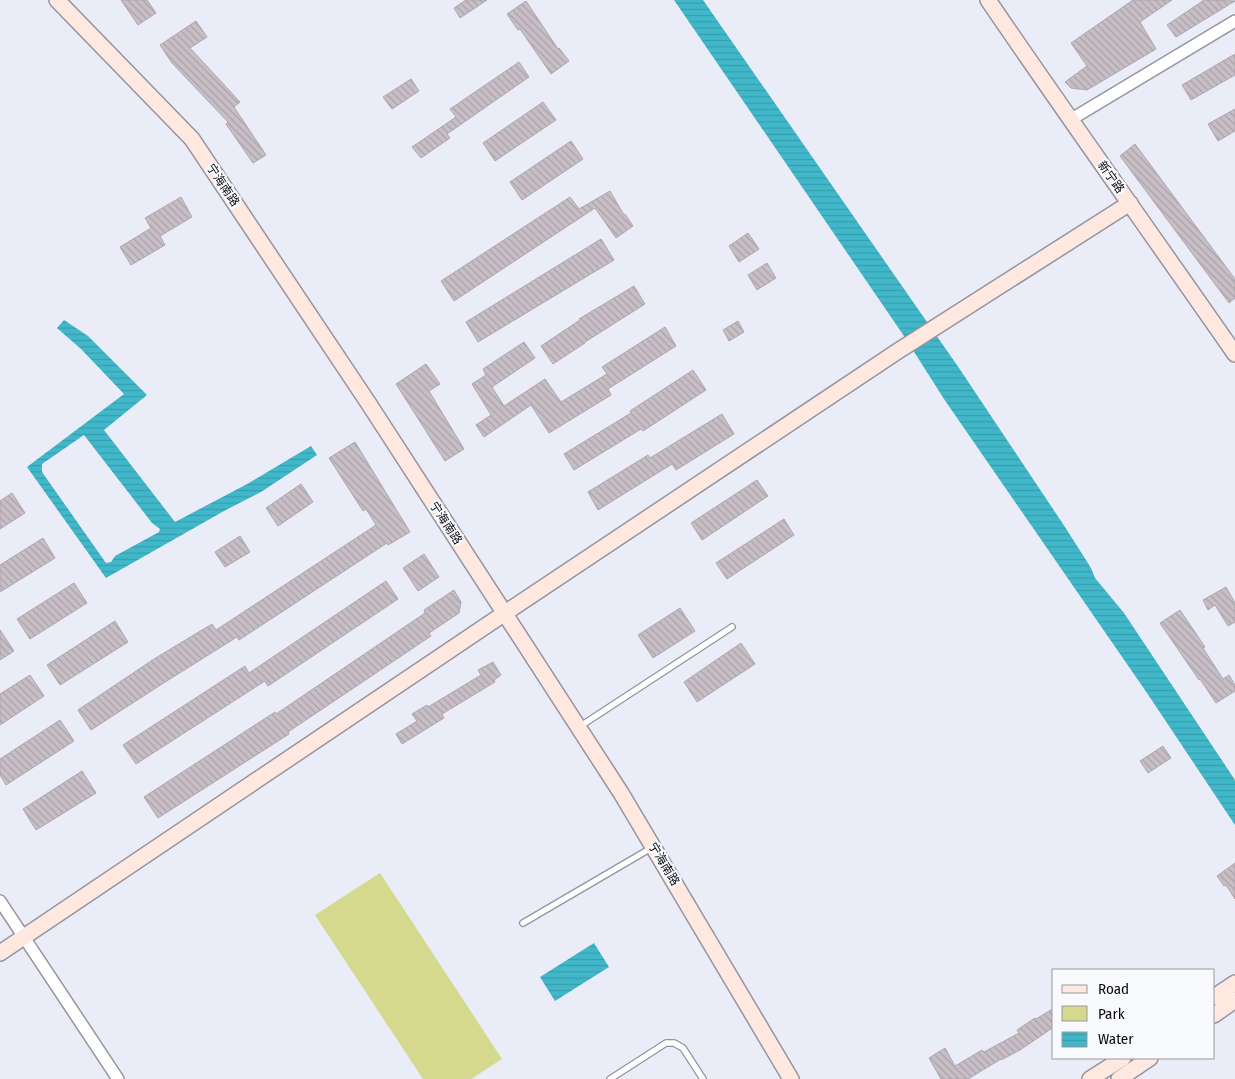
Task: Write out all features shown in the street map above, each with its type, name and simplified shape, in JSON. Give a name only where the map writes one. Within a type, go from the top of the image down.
[{"type":"street","name":"宁海南路","points":[[57,0],[192,139],[369,404],[622,793],[791,1079]]},
{"type":"street","name":"新宁路","points":[[988,0],[1235,354]]},
{"type":"street","points":[[1070,120],[1235,21]]},
{"type":"street","points":[[0,953],[505,612],[904,347],[1130,203]]},
{"type":"street","points":[[0,900],[118,1079]]},
{"type":"street","points":[[1215,996],[1235,983]]},
{"type":"street","points":[[1215,1014],[1235,1000]]},
{"type":"street","points":[[1090,1079],[1120,1059]]},
{"type":"street","points":[[1119,1079],[1149,1059]]},
{"type":"lane","points":[[579,727],[732,627]]},
{"type":"lane","points":[[523,923],[653,846]]},
{"type":"lane","points":[[610,1079],[666,1044],[674,1043],[683,1048],[703,1079]]},
{"type":"green space","points":[[380,873],[502,1059],[471,1079],[423,1079],[315,915]]},
{"type":"water","points":[[674,0],[703,0],[959,368],[1065,527],[1091,568],[1095,578],[1124,613],[1235,780],[1235,825],[1147,693],[944,399],[904,336]]},
{"type":"water","points":[[64,320],[88,336],[147,395],[104,430],[175,522],[249,483],[311,446],[317,455],[261,492],[106,578],[27,467],[124,394],[81,349],[57,328]],"holes":[[[84,435],[152,523],[160,529],[159,532],[115,556],[111,562],[106,563],[42,472],[42,464]]]},
{"type":"water","points":[[594,943],[609,967],[555,1001],[540,977]]},
{"type":"building","points":[[121,0],[147,0],[156,13],[138,25]]},
{"type":"building","points":[[466,0],[487,0],[460,18],[454,8]]},
{"type":"building","points":[[1133,0],[1172,0],[1140,22],[1156,49],[1087,90],[1071,88],[1065,82],[1087,66],[1071,43]]},
{"type":"building","points":[[1204,0],[1235,1],[1176,37],[1167,25]]},
{"type":"building","points":[[526,1],[558,49],[569,61],[551,74],[520,29],[518,30],[507,14]]},
{"type":"building","points":[[196,21],[207,37],[190,48],[240,102],[234,107],[266,155],[253,163],[226,124],[228,122],[172,63],[160,45]]},
{"type":"building","points":[[1235,54],[1235,75],[1191,100],[1182,85]]},
{"type":"building","points":[[519,62],[529,77],[447,134],[450,138],[421,158],[412,147],[456,117],[450,109]]},
{"type":"building","points":[[411,79],[419,91],[392,109],[383,97]]},
{"type":"building","points":[[543,102],[556,120],[495,161],[483,143]]},
{"type":"building","points":[[1235,109],[1235,131],[1218,141],[1208,124]]},
{"type":"building","points":[[571,141],[583,159],[522,200],[510,182]]},
{"type":"building","points":[[1135,144],[1235,279],[1235,298],[1229,303],[1120,156]]},
{"type":"building","points":[[610,191],[633,226],[616,238],[595,208],[454,301],[441,281],[570,197],[579,209]]},
{"type":"building","points":[[181,197],[192,217],[160,236],[165,245],[131,265],[120,247],[151,228],[145,218]]},
{"type":"building","points":[[748,233],[759,249],[739,262],[729,246]]},
{"type":"building","points":[[601,239],[614,260],[478,342],[466,322]]},
{"type":"building","points":[[767,263],[776,278],[757,290],[748,275]]},
{"type":"building","points":[[634,286],[645,304],[553,364],[541,346],[579,319]]},
{"type":"building","points":[[738,321],[744,332],[729,341],[723,330]]},
{"type":"building","points":[[665,327],[676,346],[608,389],[611,395],[549,433],[531,405],[484,437],[476,425],[491,415],[472,384],[486,375],[483,369],[524,342],[535,358],[492,387],[504,406],[545,379],[561,402],[607,374],[602,367]]},
{"type":"building","points":[[426,364],[440,384],[429,391],[464,449],[445,461],[396,384]]},
{"type":"building","points":[[693,370],[706,390],[643,431],[641,429],[574,470],[564,454],[631,413],[630,411]]},
{"type":"building","points":[[722,414],[734,434],[676,470],[672,464],[598,510],[588,492],[648,455],[650,458]]},
{"type":"building","points":[[355,442],[410,532],[388,545],[387,543],[239,640],[237,637],[91,730],[78,710],[154,659],[212,624],[216,630],[376,525],[366,509],[363,511],[329,458]]},
{"type":"building","points":[[757,480],[768,496],[702,540],[691,523]]},
{"type":"building","points":[[301,484],[313,502],[278,526],[266,508]]},
{"type":"building","points":[[12,493],[25,513],[0,529],[0,501]]},
{"type":"building","points":[[784,519],[794,535],[727,579],[716,563]]},
{"type":"building","points":[[240,536],[250,552],[225,567],[215,552]]},
{"type":"building","points":[[43,538],[55,558],[0,592],[0,565]]},
{"type":"building","points":[[424,554],[439,577],[418,591],[403,568]]},
{"type":"building","points":[[386,581],[398,599],[268,686],[265,681],[136,764],[123,745],[245,666],[249,673]]},
{"type":"building","points":[[74,583],[87,603],[30,639],[17,619]]},
{"type":"building","points":[[1226,587],[1235,603],[1235,622],[1228,626],[1215,605],[1208,610],[1203,600]]},
{"type":"building","points":[[454,590],[461,602],[459,613],[429,633],[431,636],[288,732],[289,734],[158,818],[144,797],[275,712],[276,714],[425,613],[424,610]]},
{"type":"building","points":[[680,608],[695,631],[653,658],[638,635]]},
{"type":"building","points":[[1180,610],[1205,647],[1203,648],[1223,679],[1229,675],[1235,685],[1235,691],[1216,703],[1160,623]]},
{"type":"building","points":[[115,621],[128,642],[60,685],[47,665]]},
{"type":"building","points":[[0,630],[14,651],[0,660]]},
{"type":"building","points":[[741,643],[755,664],[697,702],[684,682]]},
{"type":"building","points":[[493,662],[501,675],[494,680],[495,682],[442,714],[444,718],[402,744],[396,734],[417,721],[412,714],[427,705],[428,707],[481,675],[478,670]]},
{"type":"building","points":[[30,675],[44,696],[0,725],[0,694]]},
{"type":"building","points":[[60,720],[74,741],[6,785],[0,775],[0,759]]},
{"type":"building","points":[[1163,746],[1171,758],[1148,773],[1140,761]]},
{"type":"building","points":[[82,771],[96,793],[36,830],[23,809]]},
{"type":"building","points":[[1235,863],[1235,899],[1226,885],[1224,886],[1217,876]]},
{"type":"building","points":[[1052,1009],[1052,1028],[1020,1050],[968,1079],[941,1079],[929,1058],[945,1048],[955,1066],[982,1050],[984,1052],[1019,1033],[1017,1030]]}]
